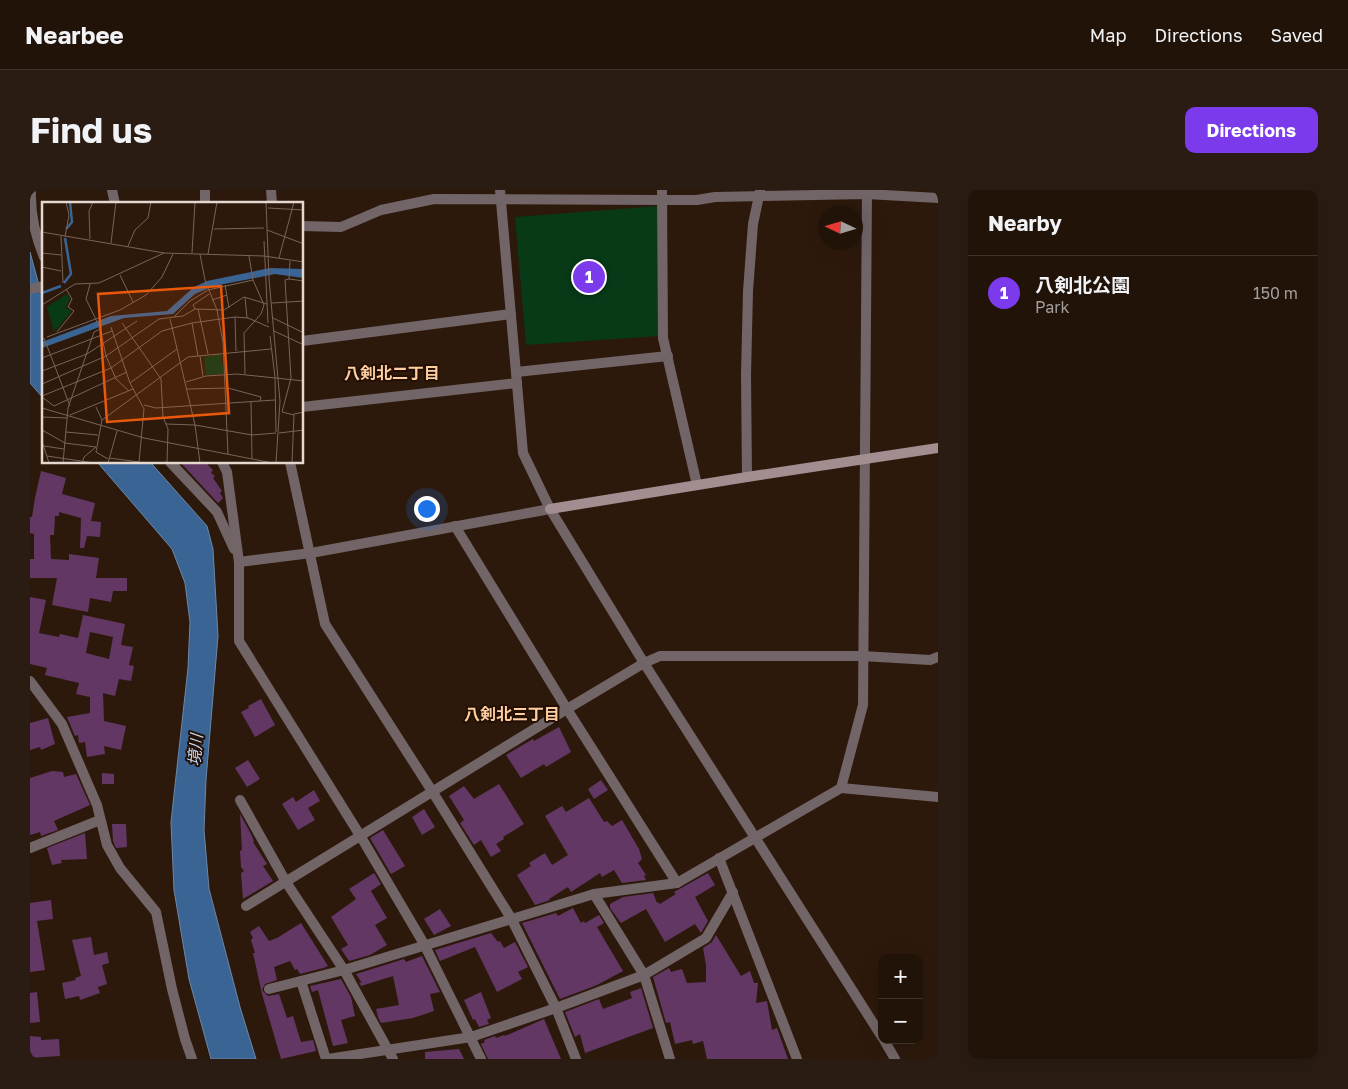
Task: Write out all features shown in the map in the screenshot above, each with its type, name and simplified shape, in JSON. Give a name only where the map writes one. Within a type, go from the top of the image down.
[{"type":"street","points":[[31,190],[30,201],[35,234],[42,252]]},
{"type":"street","points":[[841,788],[863,705],[867,192]]},
{"type":"street","points":[[304,226],[341,227],[381,210],[434,199],[500,195],[867,192],[938,198]]},
{"type":"street","points":[[748,477],[746,375],[748,292],[753,224],[760,193]]},
{"type":"street","points":[[500,195],[523,453],[550,509],[644,663],[878,1031]]},
{"type":"street","points":[[662,195],[663,338],[697,485]]},
{"type":"street","points":[[304,341],[511,314]]},
{"type":"street","points":[[516,372],[668,356]]},
{"type":"street","points":[[304,407],[517,383]]},
{"type":"street","points":[[239,562],[311,553],[550,509],[938,448]]},
{"type":"street","points":[[172,464],[218,512],[239,562]]},
{"type":"street","points":[[223,464],[227,472],[239,562],[239,641],[361,837],[424,944],[481,1059]]},
{"type":"street","points":[[290,464],[325,624],[511,918],[556,1008],[576,1059]]},
{"type":"street","points":[[455,526],[567,709],[677,883]]},
{"type":"street","points":[[246,906],[567,709],[644,663],[660,656],[862,656],[930,660],[938,657]]},
{"type":"street","points":[[30,681],[62,724],[97,805],[107,845],[120,868],[156,912],[172,989],[192,1059]]},
{"type":"street","points":[[269,989],[344,970],[424,944],[594,894],[677,883],[841,788],[938,797]]},
{"type":"street","points":[[240,800],[286,882],[344,970],[393,1059]]},
{"type":"street","points":[[30,848],[100,820]]},
{"type":"street","points":[[719,858],[797,1059]]},
{"type":"street","points":[[302,981],[327,1059],[471,1037],[644,975],[706,938],[733,892]]},
{"type":"street","points":[[594,894],[644,975],[670,1059]]},
{"type":"street","points":[[886,1044],[895,1059]]},
{"type":"green space","points":[[658,206],[659,336],[526,345],[515,217]]},
{"type":"water","points":[[30,252],[42,297],[42,397],[30,383]]},
{"type":"water","name":"境川","points":[[99,464],[152,464],[207,526],[213,549],[218,636],[206,780],[204,830],[209,889],[240,1007],[256,1059],[211,1059],[189,979],[174,890],[171,822],[188,668],[190,622],[185,583],[172,549]]},
{"type":"building","points":[[182,464],[207,464],[213,470],[211,473],[215,476],[213,478],[222,491],[220,493],[223,498],[218,503]]},
{"type":"building","points":[[41,471],[66,478],[62,494],[95,503],[91,521],[101,522],[100,537],[87,536],[84,548],[80,548],[81,518],[59,512],[59,516],[55,516],[54,535],[50,535],[51,559],[69,560],[69,554],[99,558],[96,578],[127,578],[127,591],[113,591],[111,602],[90,598],[88,612],[52,605],[57,578],[30,578],[30,559],[34,559],[34,534],[30,533],[30,517],[32,517]]},
{"type":"building","points":[[30,597],[46,600],[39,633],[59,637],[60,634],[78,638],[83,615],[125,624],[121,645],[133,647],[129,665],[134,666],[131,681],[119,679],[115,696],[103,693],[104,721],[126,726],[121,750],[104,746],[105,754],[87,757],[85,742],[79,743],[78,735],[75,736],[67,717],[90,713],[90,697],[76,694],[79,683],[45,675],[47,668],[30,664]],"holes":[[[90,632],[113,637],[109,659],[86,653]]]},
{"type":"building","points":[[261,699],[275,725],[255,737],[241,712]]},
{"type":"building","points":[[48,718],[55,744],[41,750],[40,747],[30,750],[30,723]]},
{"type":"building","points":[[559,727],[571,752],[546,767],[544,764],[521,778],[506,755],[533,739],[534,741]]},
{"type":"building","points":[[248,760],[260,779],[247,787],[235,768]]},
{"type":"building","points":[[52,771],[63,772],[64,777],[76,774],[90,805],[54,821],[58,830],[41,836],[40,832],[30,835],[30,778]]},
{"type":"building","points":[[102,773],[114,774],[114,784],[102,784]]},
{"type":"building","points":[[601,780],[608,790],[594,799],[588,789]]},
{"type":"building","points":[[499,784],[524,824],[503,837],[504,839],[496,844],[501,851],[491,857],[481,840],[474,845],[460,823],[464,820],[449,796],[464,786],[474,799]]},
{"type":"building","points":[[314,790],[320,801],[308,808],[315,820],[298,830],[282,804],[293,797],[296,802]]},
{"type":"building","points":[[589,798],[604,822],[607,821],[612,826],[622,820],[639,849],[642,859],[638,863],[646,875],[644,876],[646,880],[622,883],[614,870],[602,877],[600,873],[571,892],[568,887],[550,900],[535,905],[517,875],[531,866],[529,863],[545,853],[552,865],[568,855],[545,816],[562,806],[566,812]]},
{"type":"building","points":[[424,809],[435,827],[422,835],[412,817]]},
{"type":"building","points":[[240,814],[251,834],[253,842],[267,864],[263,866],[273,881],[243,899],[241,873],[244,871],[241,867]]},
{"type":"building","points":[[112,824],[126,824],[127,847],[116,848],[113,841]]},
{"type":"building","points":[[383,830],[405,866],[391,874],[370,838]]},
{"type":"building","points":[[85,833],[87,859],[61,860],[62,863],[52,865],[47,848]]},
{"type":"building","points":[[374,873],[381,884],[371,891],[387,918],[375,925],[387,945],[370,955],[349,961],[341,949],[348,945],[331,917],[356,899],[349,889]]},
{"type":"building","points":[[708,873],[715,885],[695,897],[708,921],[701,933],[695,924],[665,942],[646,909],[621,923],[610,908],[610,904],[623,897],[653,893],[657,903],[660,904],[676,894],[674,892]]},
{"type":"building","points":[[51,900],[53,919],[37,921],[45,970],[30,972],[30,903]]},
{"type":"building","points":[[573,908],[581,923],[584,921],[585,923],[599,915],[604,923],[597,927],[623,971],[597,985],[560,999],[522,923],[556,913],[558,916]]},
{"type":"building","points":[[440,909],[451,926],[434,935],[424,919]]},
{"type":"building","points":[[301,923],[328,966],[300,974],[297,969],[295,970],[290,961],[274,967],[277,980],[265,984],[262,990],[268,996],[279,994],[287,1018],[293,1016],[301,1042],[313,1040],[316,1051],[281,1059],[262,994],[253,953],[255,953],[251,940],[253,938],[250,932],[259,926],[269,941]]},
{"type":"building","points":[[491,933],[498,942],[500,941],[504,948],[515,942],[528,967],[518,972],[522,979],[497,992],[475,947],[440,961],[435,950]]},
{"type":"building","points":[[716,935],[741,976],[750,971],[754,983],[758,983],[756,1003],[767,1001],[772,1030],[777,1028],[788,1059],[707,1059],[703,1041],[693,1044],[692,1040],[675,1044],[670,1022],[666,1023],[653,977],[669,968],[671,972],[682,969],[687,983],[706,982],[703,948],[712,942]]},
{"type":"building","points":[[91,937],[94,955],[107,952],[109,963],[102,965],[107,984],[98,987],[100,993],[80,1000],[79,996],[65,999],[62,983],[76,980],[75,978],[81,976],[72,940]]},
{"type":"building","points":[[422,956],[440,992],[430,994],[434,1011],[413,1018],[381,1023],[376,1009],[399,1005],[393,976],[361,986],[359,982],[362,983],[356,974],[404,959],[406,962]]},
{"type":"building","points":[[341,979],[351,997],[355,1016],[341,1020],[348,1043],[333,1046],[318,990],[312,992],[310,986]]},
{"type":"building","points":[[641,988],[653,1028],[585,1053],[580,1034],[575,1037],[565,1012],[599,999],[603,1009],[632,998],[630,992]]},
{"type":"building","points":[[37,992],[40,1022],[30,1023],[30,993]]},
{"type":"building","points":[[481,992],[491,1018],[487,1020],[489,1024],[479,1027],[475,1019],[473,1020],[464,1000]]},
{"type":"building","points":[[544,1019],[561,1059],[488,1059],[481,1044],[485,1042],[484,1040],[495,1036],[496,1038],[505,1036]]},
{"type":"building","points":[[30,1036],[41,1037],[41,1040],[59,1039],[60,1056],[30,1058]]},
{"type":"building","points":[[459,1049],[464,1059],[425,1059],[425,1052]]},
{"type":"place","name":"八剣北公園","points":[[589,277]]},
{"type":"district","name":"八剣北二丁目","points":[[392,373]]},
{"type":"district","name":"八剣北三丁目","points":[[512,714]]}]
